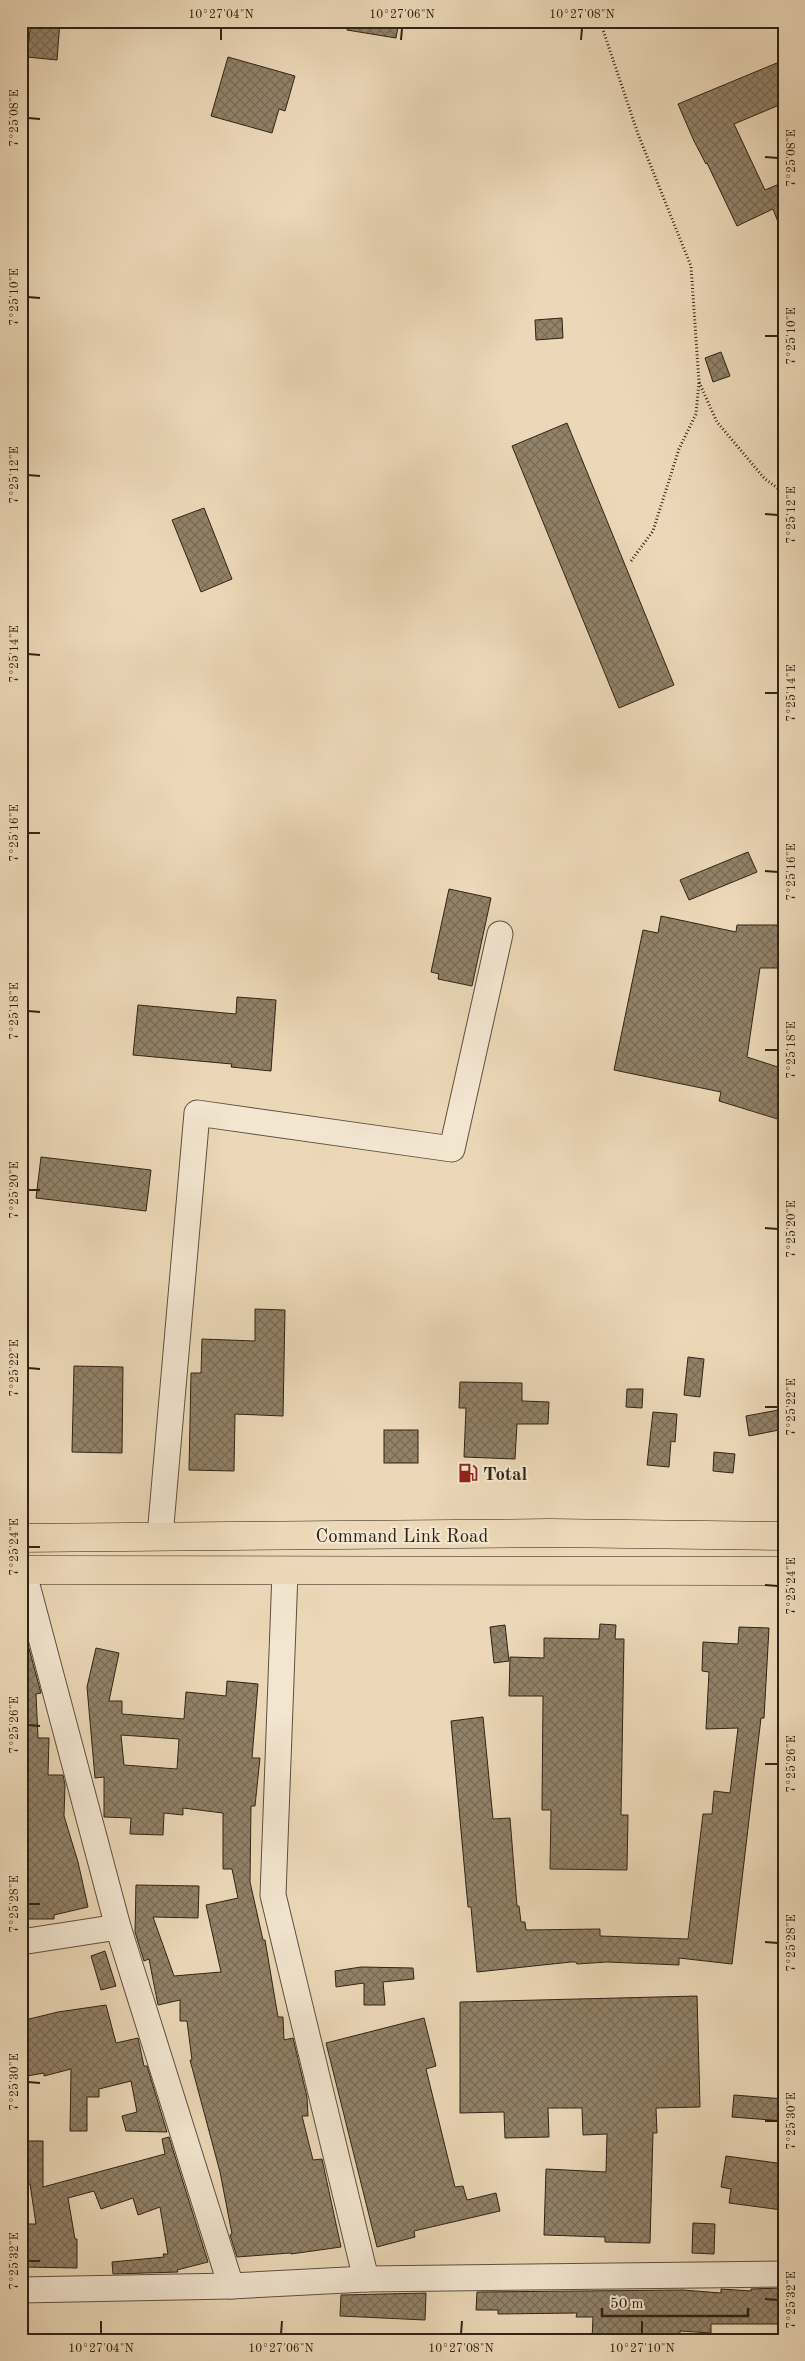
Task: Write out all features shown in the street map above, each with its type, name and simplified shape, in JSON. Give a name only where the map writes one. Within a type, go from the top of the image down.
[{"type":"main road","name":"Command Link Road","points":[[21,1538],[550,1533],[784,1536]]},
{"type":"main road","name":"Command Link Road","points":[[22,1570],[285,1572],[784,1571]]},
{"type":"street","points":[[160,1536],[196,1113],[452,1149],[500,934]]},
{"type":"street","points":[[22,1570],[118,1926],[231,2286]]},
{"type":"street","points":[[285,1572],[273,1895],[366,2279]]},
{"type":"street","points":[[21,1942],[118,1926]]},
{"type":"street","points":[[21,2290],[231,2286],[366,2279],[784,2274]]},
{"type":"path","points":[[600,21],[638,134],[691,266],[699,382],[696,414],[679,448],[653,531],[631,561]]},
{"type":"path","points":[[699,382],[717,422],[764,478],[784,493]]},
{"type":"building","points":[[31,21],[60,21],[57,60],[27,57]]},
{"type":"building","points":[[348,21],[399,21],[396,38],[347,30]]},
{"type":"building","points":[[228,57],[295,76],[285,111],[279,109],[272,133],[211,116]]},
{"type":"building","points":[[784,60],[784,103],[734,124],[765,190],[784,182],[783,235],[773,209],[737,226],[707,163],[694,141],[678,104]]},
{"type":"building","points":[[562,318],[563,338],[536,340],[535,320]]},
{"type":"building","points":[[721,352],[730,376],[713,382],[705,358]]},
{"type":"building","points":[[567,423],[674,685],[619,708],[512,446]]},
{"type":"building","points":[[204,508],[232,579],[201,592],[172,520]]},
{"type":"building","points":[[748,852],[757,872],[689,900],[680,880]]},
{"type":"building","points":[[449,889],[491,898],[472,986],[438,979],[439,974],[431,972]]},
{"type":"building","points":[[661,916],[736,932],[737,925],[778,925],[778,968],[760,968],[747,1057],[784,1069],[784,1121],[719,1101],[721,1092],[614,1070],[643,930],[658,933]]},
{"type":"building","points":[[237,997],[276,1000],[271,1071],[231,1067],[232,1064],[133,1055],[138,1005],[236,1014]]},
{"type":"building","points":[[41,1157],[151,1170],[146,1211],[36,1198]]},
{"type":"building","points":[[255,1309],[285,1310],[283,1416],[235,1414],[234,1471],[189,1470],[191,1373],[201,1373],[202,1339],[255,1341]]},
{"type":"building","points":[[688,1357],[704,1359],[700,1397],[684,1395]]},
{"type":"building","points":[[74,1366],[123,1367],[122,1453],[72,1452]]},
{"type":"building","points":[[460,1382],[522,1383],[522,1401],[549,1402],[548,1424],[517,1424],[515,1459],[464,1457],[466,1408],[459,1408]]},
{"type":"building","points":[[627,1389],[643,1389],[642,1408],[626,1407]]},
{"type":"building","points":[[784,1409],[784,1429],[749,1436],[746,1416]]},
{"type":"building","points":[[653,1412],[677,1414],[675,1442],[671,1441],[669,1467],[647,1465]]},
{"type":"building","points":[[384,1430],[418,1430],[418,1463],[384,1463]]},
{"type":"building","points":[[714,1452],[735,1454],[733,1473],[713,1471]]},
{"type":"building","points":[[21,1619],[41,1693],[36,1694],[38,1738],[49,1738],[48,1775],[63,1775],[65,1785],[64,1816],[78,1862],[88,1907],[54,1915],[54,1919],[21,1919]]},
{"type":"building","points":[[600,1624],[616,1625],[615,1639],[624,1639],[621,1815],[628,1815],[627,1870],[550,1869],[551,1810],[542,1810],[543,1696],[509,1696],[510,1657],[544,1658],[544,1638],[599,1639]]},
{"type":"building","points":[[505,1625],[509,1661],[494,1663],[490,1627]]},
{"type":"building","points":[[739,1627],[769,1628],[764,1718],[761,1718],[732,1964],[679,1958],[679,1965],[607,1962],[577,1964],[576,1962],[571,1962],[477,1972],[471,1907],[468,1907],[451,1721],[483,1717],[493,1819],[510,1818],[517,1906],[519,1906],[521,1922],[525,1922],[526,1930],[600,1929],[600,1936],[688,1939],[703,1814],[712,1814],[714,1791],[730,1793],[738,1728],[706,1729],[709,1672],[702,1671],[703,1642],[738,1644]]},
{"type":"building","points":[[96,1648],[119,1653],[109,1701],[122,1701],[122,1714],[184,1719],[186,1692],[226,1696],[227,1681],[258,1684],[252,1758],[260,1758],[255,1806],[251,1806],[250,1882],[263,1940],[265,1940],[278,2017],[283,2017],[284,2040],[293,2038],[307,2097],[308,2116],[302,2116],[313,2160],[322,2159],[341,2247],[291,2254],[237,2257],[230,2235],[232,2234],[220,2172],[190,2060],[192,2060],[187,2021],[180,2021],[180,2000],[158,2005],[149,1959],[144,1961],[135,1932],[136,1885],[199,1886],[198,1918],[153,1917],[174,1976],[221,1972],[206,1905],[238,1898],[232,1869],[223,1869],[223,1813],[183,1808],[183,1815],[164,1813],[163,1835],[130,1834],[131,1818],[104,1817],[104,1777],[95,1778],[87,1687]],"holes":[[[121,1735],[179,1739],[177,1769],[124,1765]]]},
{"type":"building","points":[[105,1951],[116,1986],[101,1990],[91,1956]]},
{"type":"building","points":[[361,1967],[413,1968],[414,1979],[383,1982],[385,2005],[364,2005],[364,1983],[336,1987],[335,1971]]},
{"type":"building","points":[[697,1996],[700,2107],[656,2108],[657,2133],[653,2133],[650,2243],[605,2242],[605,2237],[544,2235],[546,2169],[606,2172],[607,2134],[583,2135],[582,2108],[548,2108],[549,2137],[505,2138],[504,2112],[460,2113],[460,2002]]},
{"type":"building","points":[[106,2005],[116,2043],[138,2038],[144,2066],[147,2066],[167,2132],[126,2131],[122,2116],[137,2112],[131,2081],[99,2089],[99,2097],[87,2097],[87,2131],[70,2131],[71,2069],[44,2076],[44,2073],[21,2077],[21,2021],[58,2012]]},
{"type":"building","points":[[424,2018],[436,2066],[426,2069],[455,2187],[463,2186],[467,2200],[496,2193],[500,2211],[414,2231],[415,2237],[377,2247],[326,2043]]},
{"type":"building","points":[[734,2095],[784,2099],[784,2121],[732,2117]]},
{"type":"building","points":[[169,2137],[208,2262],[177,2270],[178,2272],[113,2274],[112,2262],[164,2257],[163,2254],[168,2254],[160,2207],[138,2215],[133,2198],[101,2209],[94,2191],[68,2198],[75,2239],[77,2239],[77,2268],[21,2267],[21,2224],[36,2224],[30,2184],[21,2184],[21,2141],[43,2141],[43,2187],[165,2154],[162,2139]]},
{"type":"building","points":[[726,2156],[784,2164],[782,2210],[729,2203],[731,2189],[721,2187]]},
{"type":"building","points":[[693,2223],[715,2224],[714,2254],[692,2253]]},
{"type":"building","points":[[784,2288],[784,2324],[711,2324],[711,2333],[680,2331],[680,2340],[592,2340],[593,2317],[576,2317],[577,2313],[498,2314],[498,2310],[476,2310],[477,2292],[683,2290],[721,2293],[721,2289],[751,2291],[751,2289]]},
{"type":"building","points":[[426,2293],[425,2320],[340,2316],[341,2295]]},
{"type":"place","name":"Total","points":[[468,1473]]}]
